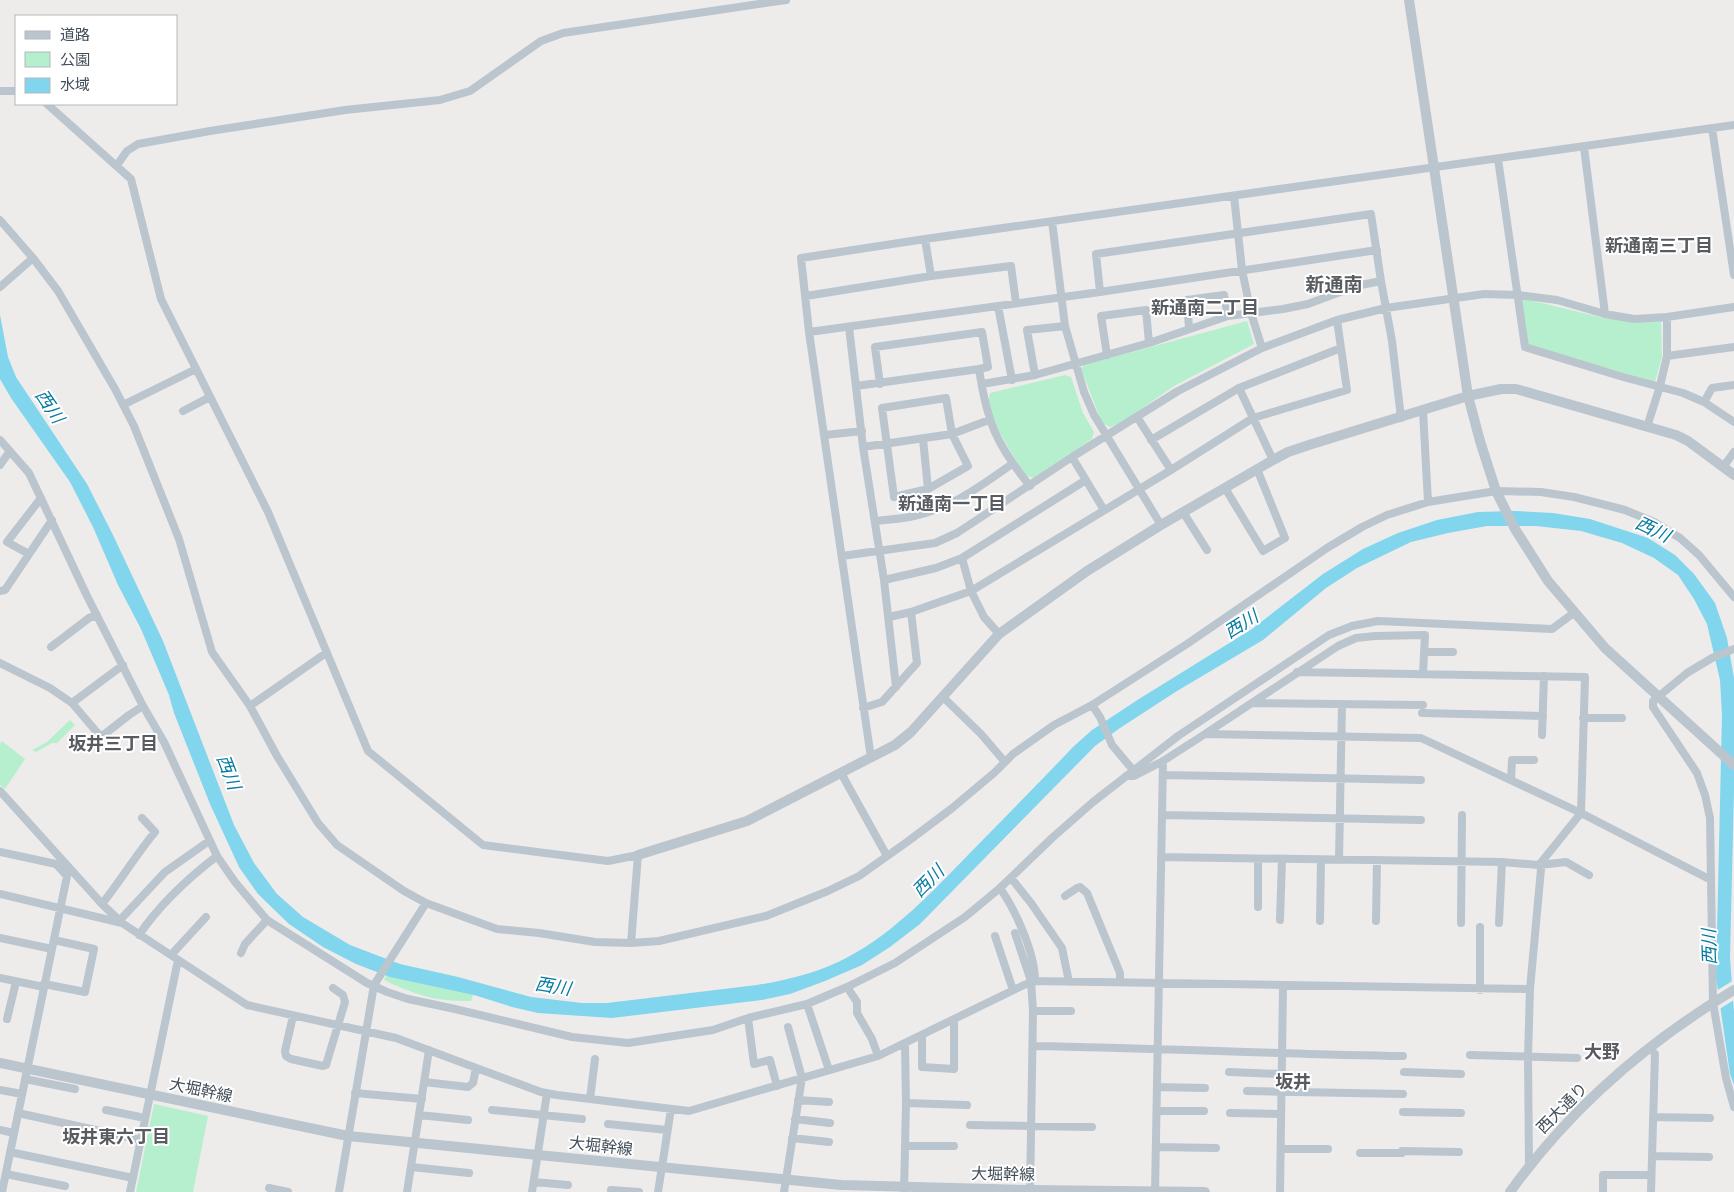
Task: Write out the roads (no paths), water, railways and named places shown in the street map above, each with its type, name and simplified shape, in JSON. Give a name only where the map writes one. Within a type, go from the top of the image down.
[{"type":"street","points":[[117,165],[127,152],[138,144],[345,110],[440,100],[470,91],[541,41],[562,33],[786,0]]},
{"type":"street","points":[[1409,0],[1468,396],[1496,491],[1515,529],[1548,581],[1605,648],[1734,765]]},
{"type":"street","points":[[0,91],[15,91]]},
{"type":"street","points":[[48,105],[131,179],[161,299],[268,512],[368,751],[483,845],[608,861],[638,855],[747,822],[895,744],[911,732],[999,634],[1088,571],[1161,524],[1288,452],[1468,396],[1500,389],[1516,389],[1676,435],[1688,441],[1734,475]]},
{"type":"street","points":[[871,758],[801,258],[1734,125]]},
{"type":"street","points":[[1712,128],[1734,275]]},
{"type":"street","points":[[1584,147],[1605,314]]},
{"type":"street","points":[[1498,159],[1525,347],[1683,393],[1704,402],[1734,422]]},
{"type":"street","points":[[1234,196],[1242,270],[1251,313],[1262,348]]},
{"type":"street","points":[[1100,292],[1096,254],[1371,214],[1392,341],[1401,418]]},
{"type":"street","points":[[0,220],[33,258],[58,291],[123,405],[134,426],[179,539],[212,652],[250,706],[277,756],[318,823],[337,845],[404,891],[426,903],[497,929],[539,933],[595,942],[631,943],[659,941],[766,916],[859,876],[951,809],[1013,754],[1054,725],[1092,705],[1187,644],[1237,608],[1341,539],[1387,515],[1428,502],[1496,491],[1541,492],[1574,497],[1625,510],[1654,522],[1680,538],[1699,555],[1734,597]]},
{"type":"street","points":[[1052,222],[1065,326],[1084,392],[1094,415],[1161,524]]},
{"type":"street","points":[[925,239],[931,276]]},
{"type":"street","points":[[810,332],[849,328],[1060,296],[1100,292],[1377,250]]},
{"type":"street","points":[[0,287],[33,258]]},
{"type":"street","points":[[806,296],[931,276],[1011,266],[1016,303]]},
{"type":"street","points":[[982,384],[1035,375],[1149,343],[1228,316],[1308,304],[1356,286],[1381,280]]},
{"type":"street","points":[[842,556],[935,543],[957,533],[1072,457],[1178,391],[1262,348],[1337,320],[1386,308],[1484,294],[1518,295],[1557,300],[1605,314],[1634,319],[1667,317],[1734,307]]},
{"type":"street","points":[[1189,328],[1186,300],[1224,295],[1228,316]]},
{"type":"street","points":[[998,306],[1012,380]]},
{"type":"street","points":[[1107,355],[1101,316],[1146,310],[1149,343]]},
{"type":"street","points":[[1648,427],[1660,386],[1666,356],[1667,317]]},
{"type":"street","points":[[889,617],[911,612],[971,591],[1252,418],[1348,390],[1337,320]]},
{"type":"street","points":[[1035,375],[1028,330],[1065,326]]},
{"type":"street","points":[[849,328],[889,617],[896,687]]},
{"type":"street","points":[[856,386],[880,384],[988,367],[982,332],[875,347],[880,384]]},
{"type":"street","points":[[1666,356],[1734,347]]},
{"type":"street","points":[[1151,440],[1239,388],[1341,348]]},
{"type":"street","points":[[123,405],[196,369]]},
{"type":"street","points":[[979,369],[989,420],[999,443],[1012,464],[1030,486]]},
{"type":"street","points":[[1704,402],[1712,388],[1734,385]]},
{"type":"street","points":[[1239,388],[1273,460]]},
{"type":"street","points":[[183,410],[210,397]]},
{"type":"street","points":[[946,398],[952,434],[968,466],[928,489],[894,497],[886,442],[882,408],[946,398]]},
{"type":"street","points":[[1423,411],[1428,502]]},
{"type":"street","points":[[1137,417],[1170,470]]},
{"type":"street","points":[[864,447],[886,442],[952,434],[989,420]]},
{"type":"street","points":[[825,435],[862,431]]},
{"type":"street","points":[[923,439],[928,489]]},
{"type":"street","points":[[0,440],[29,473],[97,615],[143,706],[168,749],[217,856],[235,882],[267,920],[345,969],[374,985],[408,999],[572,1037],[628,1043],[713,1030],[748,1018],[807,1004],[895,963],[965,917],[1000,888],[1052,838],[1133,770],[1178,736],[1329,635],[1352,626],[1378,621],[1552,629],[1575,612]]},
{"type":"street","points":[[0,465],[10,451]]},
{"type":"street","points":[[1723,467],[1734,452]]},
{"type":"street","points":[[1072,457],[1104,510]]},
{"type":"street","points":[[875,521],[910,517],[945,506],[974,491],[1012,464]]},
{"type":"street","points":[[1224,488],[1263,551],[1285,538],[1257,469]]},
{"type":"street","points":[[884,580],[936,568],[962,558],[1086,480]]},
{"type":"street","points":[[29,554],[7,542],[40,498]]},
{"type":"street","points":[[1183,512],[1207,550]]},
{"type":"street","points":[[0,591],[5,590],[52,520]]},
{"type":"street","points":[[962,558],[971,591],[984,617],[999,634]]},
{"type":"street","points":[[863,708],[882,702],[917,662],[911,612]]},
{"type":"street","points":[[51,648],[89,618],[97,615]]},
{"type":"street","points":[[1126,776],[1134,776],[1163,762],[1297,672],[1338,646],[1356,638],[1425,635],[1424,674]]},
{"type":"street","points":[[1734,650],[1712,658],[1686,673],[1653,701],[1652,707],[1696,773],[1706,795],[1710,818],[1715,1002],[1726,1078],[1734,1107]]},
{"type":"street","points":[[1424,652],[1453,652]]},
{"type":"street","points":[[250,706],[326,653]]},
{"type":"street","points":[[0,663],[50,688],[72,704],[101,737],[143,706]]},
{"type":"street","points":[[72,704],[123,665]]},
{"type":"street","points":[[1297,672],[1585,677],[1581,813],[1540,865],[1530,989],[1528,1056],[1530,1165]]},
{"type":"street","points":[[1542,735],[1544,676]]},
{"type":"street","points":[[943,697],[981,734],[1005,762]]},
{"type":"street","points":[[1252,702],[1342,704],[1543,716]]},
{"type":"street","points":[[1339,860],[1342,704]]},
{"type":"street","points":[[1092,705],[1100,717],[1112,745],[1133,770]]},
{"type":"street","points":[[1584,718],[1622,718]]},
{"type":"street","points":[[1204,734],[1421,738],[1581,813],[1711,880]]},
{"type":"street","points":[[1511,780],[1512,760],[1534,760]]},
{"type":"street","points":[[1155,1192],[1163,762]]},
{"type":"street","points":[[841,773],[887,856]]},
{"type":"street","points":[[1163,775],[1421,780]]},
{"type":"street","points":[[0,791],[102,904],[121,922],[247,1006],[396,1038],[547,1093],[590,1099],[689,1111],[878,1056],[1033,981],[1480,990],[1530,989]]},
{"type":"street","points":[[1162,815],[1421,820]]},
{"type":"street","points":[[1461,924],[1462,815]]},
{"type":"street","points":[[102,904],[155,832],[142,818]]},
{"type":"street","points":[[121,922],[164,872],[209,841]]},
{"type":"street","points":[[0,852],[56,864],[67,876]]},
{"type":"street","points":[[631,943],[638,855]]},
{"type":"street","points":[[138,934],[160,906],[196,872],[217,856]]},
{"type":"street","points":[[1161,857],[1502,862],[1540,865],[1566,862],[1589,875]]},
{"type":"street","points":[[1258,859],[1258,907]]},
{"type":"street","points":[[1280,920],[1282,860]]},
{"type":"street","points":[[1320,921],[1321,860]]},
{"type":"street","points":[[1376,921],[1377,861]]},
{"type":"street","points":[[1499,923],[1502,862]]},
{"type":"street","points":[[2,1192],[4,1171],[10,1152],[60,907],[67,876],[74,871]]},
{"type":"street","points":[[1011,878],[1062,948],[1069,982]]},
{"type":"street","points":[[1065,896],[1080,887],[1087,893],[1120,973],[1120,982]]},
{"type":"street","points":[[1000,888],[1016,915],[1034,969],[1030,1191]]},
{"type":"street","points":[[0,894],[121,922]]},
{"type":"street","points":[[339,1192],[374,985],[426,903]]},
{"type":"street","points":[[170,956],[206,916]]},
{"type":"street","points":[[242,953],[245,944],[267,920]]},
{"type":"street","points":[[1480,927],[1480,990]]},
{"type":"street","points":[[1015,933],[1033,981]]},
{"type":"street","points":[[995,936],[1013,990]]},
{"type":"street","points":[[0,938],[94,949],[85,992],[0,978]]},
{"type":"street","points":[[130,1192],[178,960]]},
{"type":"street","points":[[7,1019],[16,982]]},
{"type":"street","points":[[1280,1192],[1283,986]]},
{"type":"street","points":[[847,987],[857,1002],[857,1013],[872,1039],[878,1056]]},
{"type":"street","points":[[293,1016],[285,1051],[286,1056],[290,1059],[323,1066],[326,1064],[345,998],[333,988]]},
{"type":"street","name":"西大通り","points":[[1510,1192],[1553,1137],[1622,1071],[1650,1048],[1734,990]]},
{"type":"street","points":[[807,1004],[829,1070]]},
{"type":"street","points":[[1033,1011],[1071,1011]]},
{"type":"street","points":[[748,1018],[754,1064],[770,1060],[777,1086]]},
{"type":"street","points":[[922,1035],[922,1067],[954,1069],[954,1020]]},
{"type":"street","points":[[784,1192],[802,1078],[788,1026]]},
{"type":"street","points":[[904,1189],[906,1146],[905,1044]]},
{"type":"street","points":[[1033,1046],[1403,1056]]},
{"type":"street","points":[[1650,1048],[1655,1054],[1651,1192]]},
{"type":"street","points":[[407,1192],[429,1050]]},
{"type":"street","points":[[1470,1055],[1578,1058]]},
{"type":"street","points":[[590,1099],[595,1059]]},
{"type":"street","name":"大堀幹線","points":[[0,1063],[348,1136],[841,1185],[904,1189],[1205,1192]]},
{"type":"street","points":[[424,1082],[468,1086],[474,1083],[476,1068]]},
{"type":"street","points":[[1229,1072],[1282,1074]]},
{"type":"street","points":[[1404,1072],[1461,1074]]},
{"type":"street","points":[[25,1079],[75,1088]]},
{"type":"street","points":[[1157,1087],[1204,1088]]},
{"type":"street","points":[[0,1090],[22,1094]]},
{"type":"street","points":[[1246,1091],[1403,1094]]},
{"type":"street","points":[[355,1093],[422,1098]]},
{"type":"street","points":[[532,1192],[547,1093]]},
{"type":"street","points":[[798,1100],[829,1102]]},
{"type":"street","points":[[906,1103],[967,1105]]},
{"type":"street","points":[[658,1192],[671,1109]]},
{"type":"street","points":[[106,1110],[145,1118]]},
{"type":"street","points":[[492,1110],[582,1119]]},
{"type":"street","points":[[1156,1111],[1204,1111]]},
{"type":"street","points":[[18,1112],[141,1140]]},
{"type":"street","points":[[1403,1112],[1461,1113]]},
{"type":"street","points":[[1230,1113],[1281,1114]]},
{"type":"street","points":[[419,1115],[468,1120]]},
{"type":"street","points":[[1653,1117],[1710,1118]]},
{"type":"street","points":[[795,1120],[830,1123]]},
{"type":"street","points":[[608,1124],[667,1130]]},
{"type":"street","points":[[970,1125],[1092,1127]]},
{"type":"street","points":[[0,1130],[14,1133]]},
{"type":"street","points":[[792,1138],[829,1142]]},
{"type":"street","points":[[906,1146],[954,1146]]},
{"type":"street","points":[[1156,1147],[1216,1148]]},
{"type":"street","points":[[1281,1149],[1328,1149]]},
{"type":"street","points":[[10,1152],[133,1178]]},
{"type":"street","points":[[1360,1153],[1459,1152]]},
{"type":"street","points":[[1652,1156],[1710,1157]]},
{"type":"street","points":[[411,1167],[469,1173]]},
{"type":"street","points":[[4,1171],[65,1186]]},
{"type":"street","points":[[1602,1192],[1603,1175],[1651,1175]]},
{"type":"street","points":[[534,1182],[568,1185]]},
{"type":"street","points":[[269,1188],[288,1192]]},
{"type":"street","points":[[611,1190],[640,1192]]},
{"type":"water","points":[[0,315],[8,357],[16,377],[87,484],[112,533],[163,641],[234,825],[254,863],[277,894],[303,917],[350,945],[400,964],[458,977],[531,997],[582,1003],[607,1003],[757,985],[804,975],[848,957],[897,924],[1092,730],[1252,629],[1323,574],[1363,549],[1398,533],[1437,520],[1478,512],[1515,511],[1553,513],[1590,519],[1648,538],[1675,555],[1694,574],[1715,603],[1727,638],[1734,678],[1734,790],[1730,958],[1734,1012],[1734,1085],[1730,1074],[1716,977],[1722,715],[1720,680],[1707,624],[1694,599],[1678,575],[1654,558],[1622,543],[1581,531],[1536,526],[1487,526],[1411,542],[1357,568],[1326,588],[1263,640],[1177,691],[1095,746],[920,924],[862,965],[790,994],[762,1000],[612,1018],[538,1013],[474,995],[390,977],[356,964],[323,947],[289,924],[258,894],[239,867],[210,804],[174,713],[169,695],[141,629],[118,585],[93,527],[70,482],[11,398],[0,379]]},
{"type":"district","name":"新通南三丁目","points":[[1659,245]]},
{"type":"district","name":"新通南","points":[[1334,284]]},
{"type":"district","name":"新通南二丁目","points":[[1205,307]]},
{"type":"district","name":"新通南一丁目","points":[[952,503]]},
{"type":"district","name":"坂井三丁目","points":[[113,743]]},
{"type":"district","name":"大野","points":[[1602,1051]]},
{"type":"district","name":"坂井","points":[[1293,1081]]},
{"type":"district","name":"坂井東六丁目","points":[[116,1136]]},
{"type":"water label","name":"西川","points":[[50,406]]},
{"type":"water label","name":"西川","points":[[1653,529]]},
{"type":"water label","name":"西川","points":[[1241,624]]},
{"type":"water label","name":"西川","points":[[229,772]]},
{"type":"water label","name":"西川","points":[[928,881]]},
{"type":"water label","name":"西川","points":[[1709,947]]},
{"type":"water label","name":"西川","points":[[553,986]]}]
